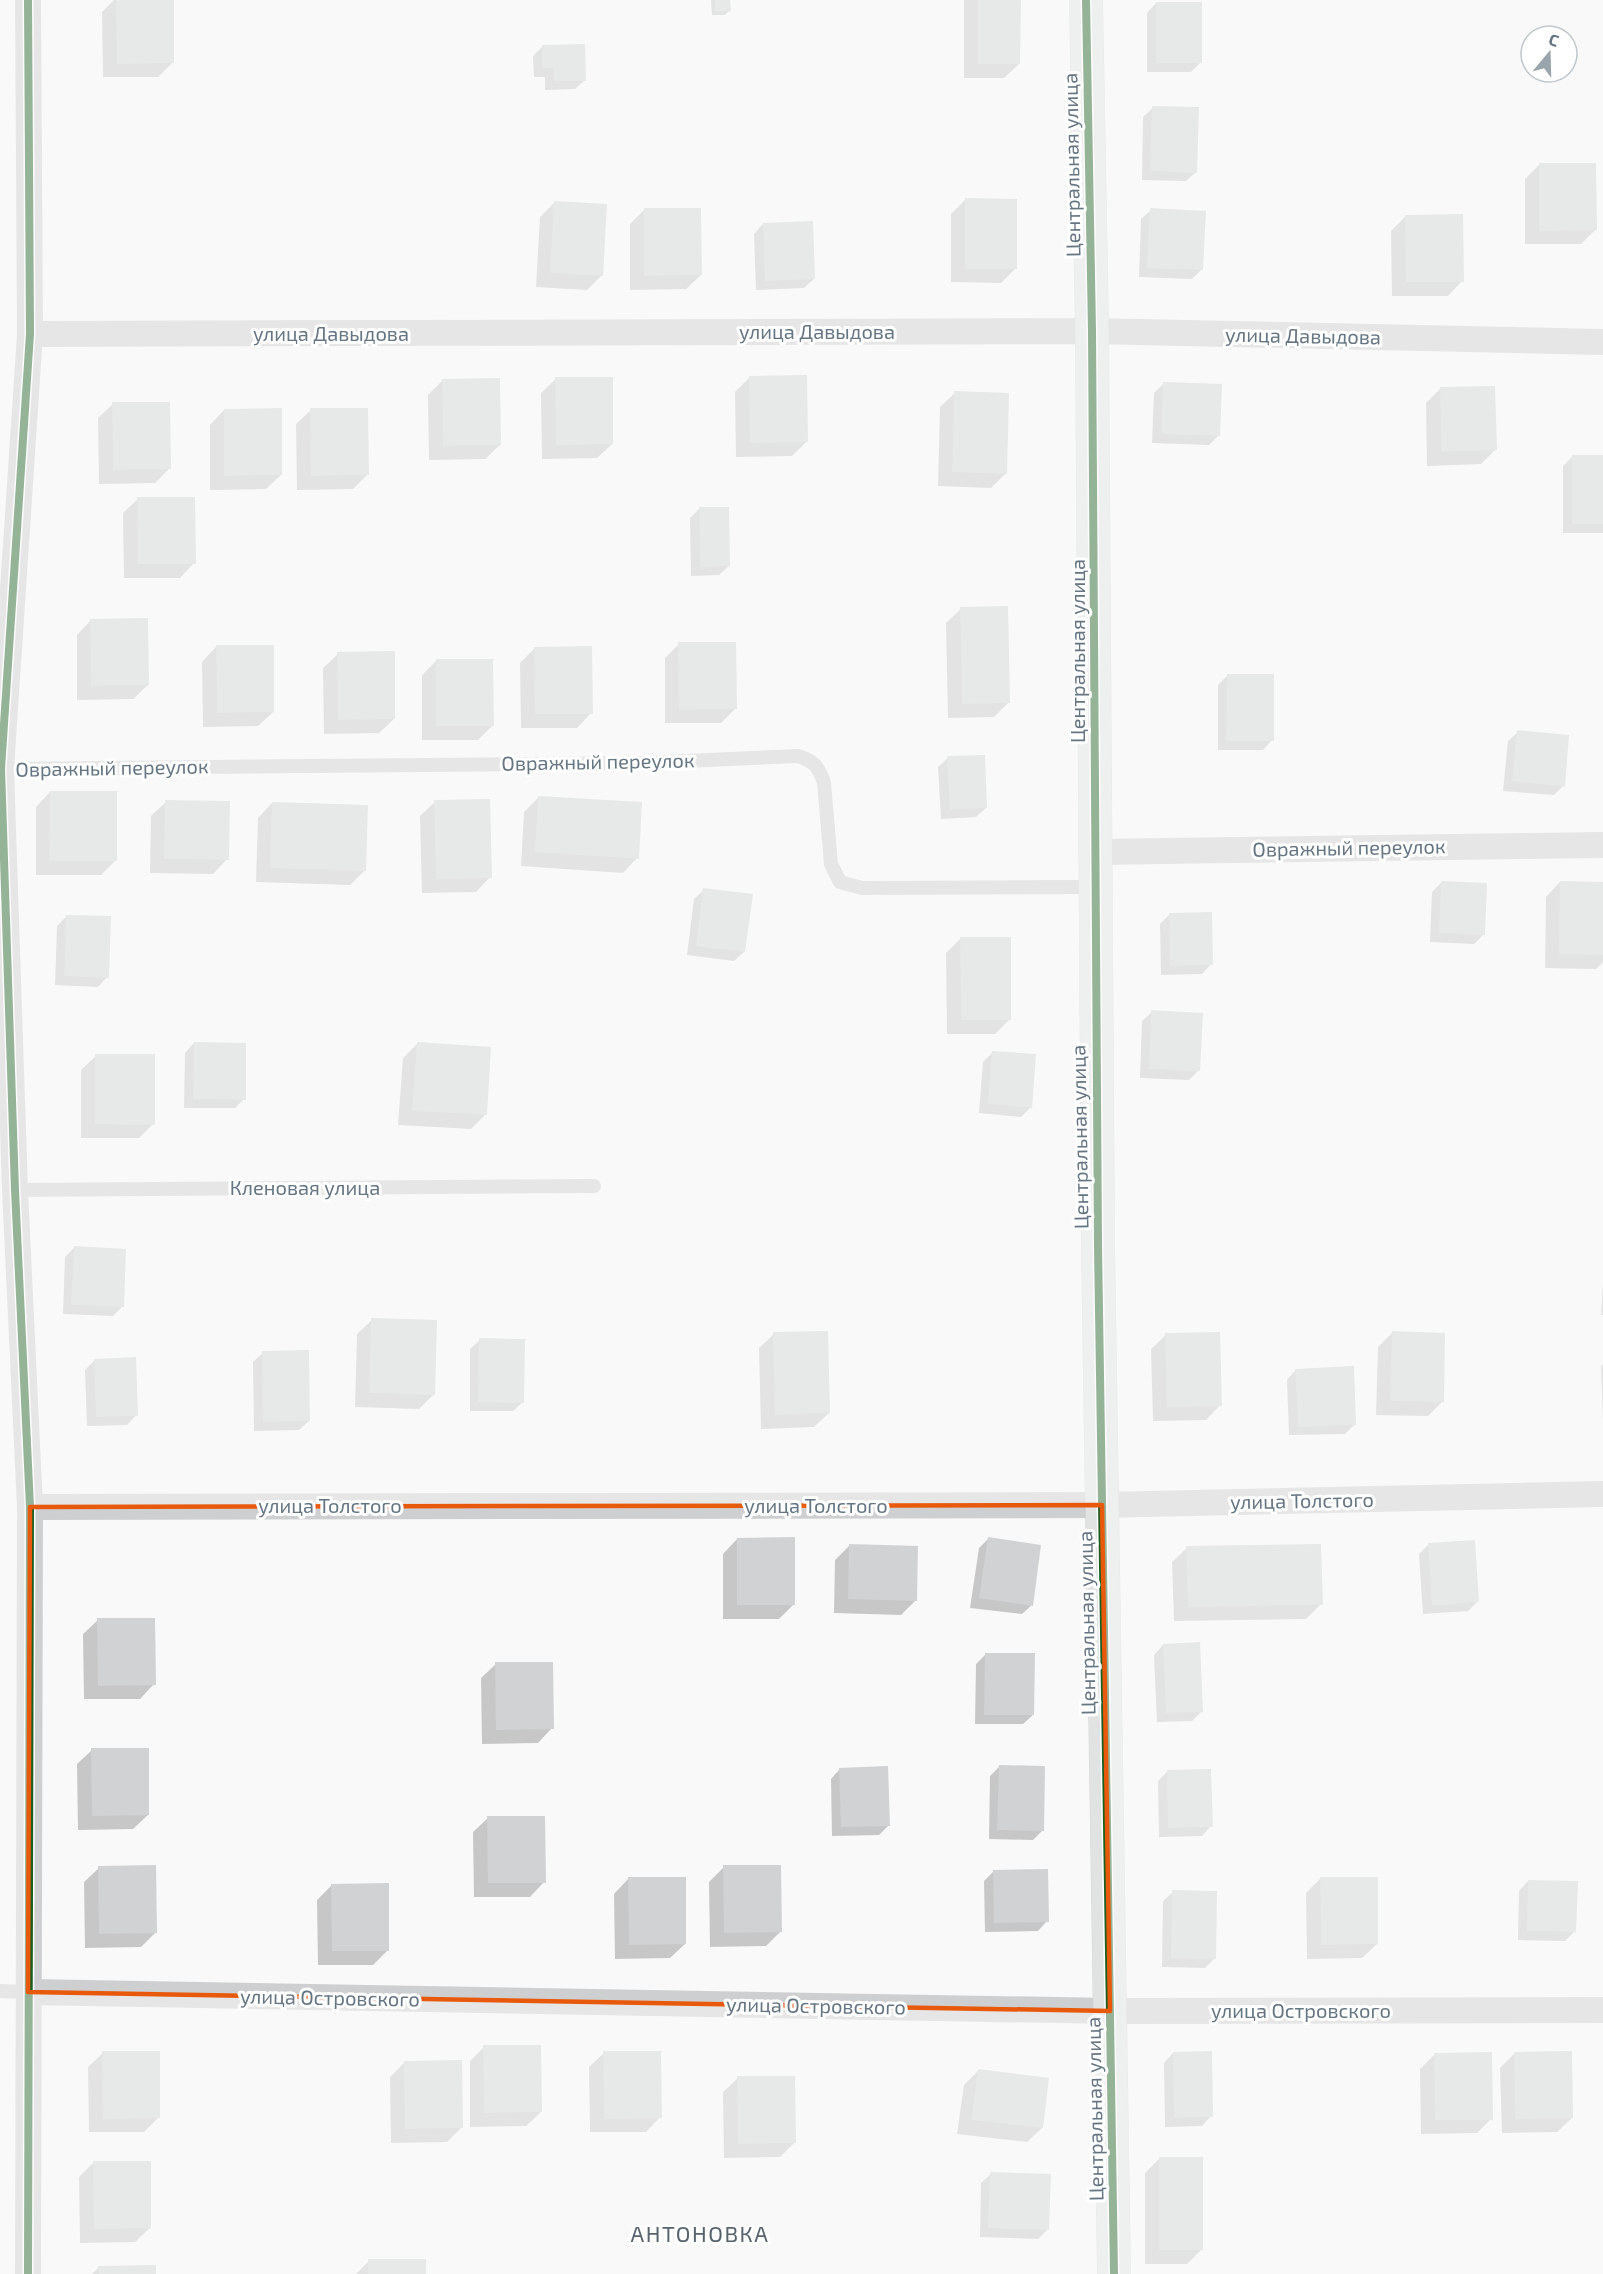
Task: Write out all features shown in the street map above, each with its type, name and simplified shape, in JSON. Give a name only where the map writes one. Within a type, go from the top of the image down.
[{"type":"street","points":[[28,0],[30,334],[2,769],[15,1190],[30,1507],[28,2274]]},
{"type":"street","name":"Центральная улица","points":[[1086,0],[1092,332],[1094,887],[1114,2274]]},
{"type":"street","name":"улица Давыдова","points":[[30,334],[1092,332],[1603,342]]},
{"type":"street","name":"Овражный переулок","points":[[1095,852],[1603,845]]},
{"type":"street","name":"улица Толстого","points":[[30,1507],[1102,1505],[1603,1494]]},
{"type":"street","name":"улица Островского","points":[[28,1992],[1110,2011],[1603,2010]]},
{"type":"lane","name":"Овражный переулок","points":[[2,769],[640,763],[798,756],[813,761],[820,771],[824,783],[831,864],[840,882],[862,888],[1094,887]]},
{"type":"lane","name":"Кленовая улица","points":[[15,1190],[594,1186]]},
{"type":"lane","points":[[0,1991],[28,1992]]},
{"type":"highlighted area","points":[[1102,1505],[1110,2011],[28,1992],[30,1507]]},
{"type":"building","points":[[116,0],[174,0],[174,63],[117,64]]},
{"type":"building","points":[[715,0],[730,0],[731,11],[715,12]]},
{"type":"building","points":[[978,0],[1021,0],[1020,64],[978,64]]},
{"type":"building","points":[[1156,2],[1202,2],[1202,63],[1156,63]]},
{"type":"building","points":[[585,44],[586,81],[554,81],[554,68],[542,68],[542,45]]},
{"type":"building","points":[[1152,106],[1199,107],[1197,173],[1150,171]]},
{"type":"building","points":[[1539,163],[1596,163],[1597,230],[1539,231]]},
{"type":"building","points":[[965,198],[1017,199],[1017,269],[965,269]]},
{"type":"building","points":[[554,201],[607,204],[603,276],[550,273]]},
{"type":"building","points":[[644,208],[701,208],[702,275],[644,276]]},
{"type":"building","points":[[1150,208],[1206,211],[1203,270],[1147,268]]},
{"type":"building","points":[[1463,214],[1464,282],[1406,282],[1405,215]]},
{"type":"building","points":[[813,221],[815,279],[765,281],[763,223]]},
{"type":"building","points":[[807,375],[808,442],[750,443],[749,376]]},
{"type":"building","points":[[555,377],[613,377],[613,444],[556,445]]},
{"type":"building","points":[[500,378],[501,445],[443,446],[442,379]]},
{"type":"building","points":[[1163,382],[1222,384],[1220,436],[1161,434]]},
{"type":"building","points":[[1495,386],[1497,450],[1441,452],[1440,387]]},
{"type":"building","points":[[954,391],[1009,393],[1007,474],[952,472]]},
{"type":"building","points":[[112,402],[170,402],[171,469],[113,470]]},
{"type":"building","points":[[282,408],[282,475],[224,476],[224,409]]},
{"type":"building","points":[[310,408],[368,408],[369,475],[311,476]]},
{"type":"building","points":[[1572,455],[1603,455],[1603,524],[1572,524]]},
{"type":"building","points":[[137,497],[195,497],[196,564],[138,564]]},
{"type":"building","points":[[699,507],[729,507],[730,566],[700,567]]},
{"type":"building","points":[[1008,606],[1010,703],[962,704],[960,607]]},
{"type":"building","points":[[148,618],[149,685],[91,686],[90,619]]},
{"type":"building","points":[[678,642],[736,642],[737,709],[679,710]]},
{"type":"building","points":[[216,645],[274,645],[274,712],[217,713]]},
{"type":"building","points":[[592,646],[593,714],[535,714],[534,647]]},
{"type":"building","points":[[395,651],[395,719],[338,720],[337,652]]},
{"type":"building","points":[[436,659],[493,659],[494,726],[436,726]]},
{"type":"building","points":[[1227,674],[1274,674],[1274,741],[1226,741]]},
{"type":"building","points":[[1517,730],[1569,735],[1565,787],[1512,781]]},
{"type":"building","points":[[985,755],[987,808],[950,810],[947,756]]},
{"type":"building","points":[[50,791],[117,791],[117,861],[49,861]]},
{"type":"building","points":[[538,796],[642,802],[639,859],[535,852]]},
{"type":"building","points":[[490,799],[492,878],[436,879],[434,800]]},
{"type":"building","points":[[165,800],[230,801],[229,860],[164,859]]},
{"type":"building","points":[[272,802],[368,805],[366,871],[270,868]]},
{"type":"building","points":[[1441,881],[1487,883],[1485,935],[1439,933]]},
{"type":"building","points":[[1560,881],[1603,882],[1603,955],[1559,954]]},
{"type":"building","points":[[703,888],[753,894],[745,952],[696,946]]},
{"type":"building","points":[[1212,912],[1213,965],[1170,966],[1169,913]]},
{"type":"building","points":[[66,915],[111,916],[109,978],[64,976]]},
{"type":"building","points":[[960,937],[1011,937],[1011,1020],[961,1020]]},
{"type":"building","points":[[1151,1010],[1203,1013],[1200,1071],[1149,1069]]},
{"type":"building","points":[[194,1042],[246,1043],[246,1100],[193,1099]]},
{"type":"building","points":[[417,1042],[491,1047],[487,1115],[412,1111]]},
{"type":"building","points":[[992,1051],[1036,1054],[1032,1108],[988,1104]]},
{"type":"building","points":[[95,1054],[155,1054],[155,1125],[95,1124]]},
{"type":"building","points":[[74,1246],[126,1249],[124,1307],[71,1305]]},
{"type":"building","points":[[371,1318],[437,1320],[435,1395],[369,1393]]},
{"type":"building","points":[[828,1331],[830,1413],[775,1415],[773,1332]]},
{"type":"building","points":[[1392,1331],[1445,1333],[1444,1402],[1390,1401]]},
{"type":"building","points":[[1220,1332],[1222,1406],[1167,1407],[1165,1333]]},
{"type":"building","points":[[479,1338],[525,1339],[524,1403],[478,1402]]},
{"type":"building","points":[[309,1350],[310,1421],[263,1422],[262,1351]]},
{"type":"building","points":[[136,1357],[138,1416],[96,1417],[94,1359]]},
{"type":"building","points":[[1354,1366],[1356,1425],[1298,1427],[1295,1369]]},
{"type":"building","points":[[795,1537],[795,1605],[737,1605],[737,1538]]},
{"type":"building","points":[[988,1537],[1041,1545],[1033,1606],[979,1598]]},
{"type":"building","points":[[1475,1540],[1479,1602],[1432,1606],[1428,1543]]},
{"type":"building","points":[[849,1544],[918,1546],[917,1601],[848,1599]]},
{"type":"building","points":[[1321,1544],[1323,1605],[1188,1607],[1186,1546]]},
{"type":"building","points":[[97,1618],[155,1618],[156,1685],[98,1686]]},
{"type":"building","points":[[1200,1642],[1203,1712],[1166,1713],[1163,1644]]},
{"type":"building","points":[[985,1653],[1035,1653],[1034,1715],[984,1715]]},
{"type":"building","points":[[495,1662],[553,1662],[554,1729],[496,1730]]},
{"type":"building","points":[[91,1748],[149,1748],[149,1815],[92,1816]]},
{"type":"building","points":[[999,1765],[1045,1766],[1044,1831],[997,1830]]},
{"type":"building","points":[[888,1766],[890,1826],[841,1827],[839,1768]]},
{"type":"building","points":[[1211,1769],[1213,1827],[1168,1828],[1167,1770]]},
{"type":"building","points":[[487,1816],[545,1816],[546,1883],[488,1883]]},
{"type":"building","points":[[156,1865],[157,1933],[99,1934],[98,1866]]},
{"type":"building","points":[[723,1865],[781,1865],[782,1932],[724,1933]]},
{"type":"building","points":[[1048,1869],[1049,1922],[994,1923],[993,1870]]},
{"type":"building","points":[[628,1877],[686,1877],[686,1944],[629,1945]]},
{"type":"building","points":[[1320,1877],[1378,1877],[1378,1944],[1321,1945]]},
{"type":"building","points":[[1528,1880],[1578,1881],[1576,1932],[1527,1931]]},
{"type":"building","points":[[389,1883],[389,1951],[332,1951],[331,1884]]},
{"type":"building","points":[[1172,1890],[1217,1891],[1216,1959],[1171,1958]]},
{"type":"building","points":[[483,2045],[541,2045],[542,2112],[484,2113]]},
{"type":"building","points":[[102,2051],[160,2051],[160,2118],[103,2119]]},
{"type":"building","points":[[603,2051],[661,2051],[662,2118],[604,2119]]},
{"type":"building","points":[[1212,2051],[1213,2117],[1174,2118],[1173,2052]]},
{"type":"building","points":[[1572,2051],[1573,2118],[1515,2119],[1514,2052]]},
{"type":"building","points":[[1492,2052],[1493,2120],[1435,2120],[1434,2053]]},
{"type":"building","points":[[462,2060],[463,2128],[405,2129],[404,2061]]},
{"type":"building","points":[[978,2069],[1049,2078],[1043,2128],[971,2120]]},
{"type":"building","points":[[737,2076],[795,2076],[796,2143],[738,2144]]},
{"type":"building","points":[[1159,2157],[1203,2157],[1203,2250],[1159,2250]]},
{"type":"building","points":[[93,2161],[151,2161],[151,2228],[94,2229]]},
{"type":"building","points":[[990,2172],[1051,2174],[1049,2230],[988,2228]]},
{"type":"building","points":[[368,2259],[426,2259],[426,2274],[368,2274]]},
{"type":"building","points":[[156,2265],[156,2274],[99,2274],[98,2266]]},
{"type":"cycle path","points":[[28,0],[30,334],[1,769],[15,1190],[30,1507],[28,2274]]},
{"type":"cycle path","points":[[1086,0],[1092,331],[1098,1246],[1114,2274]]},
{"type":"district","name":"АНТОНОВКА","points":[[700,2234]]}]
